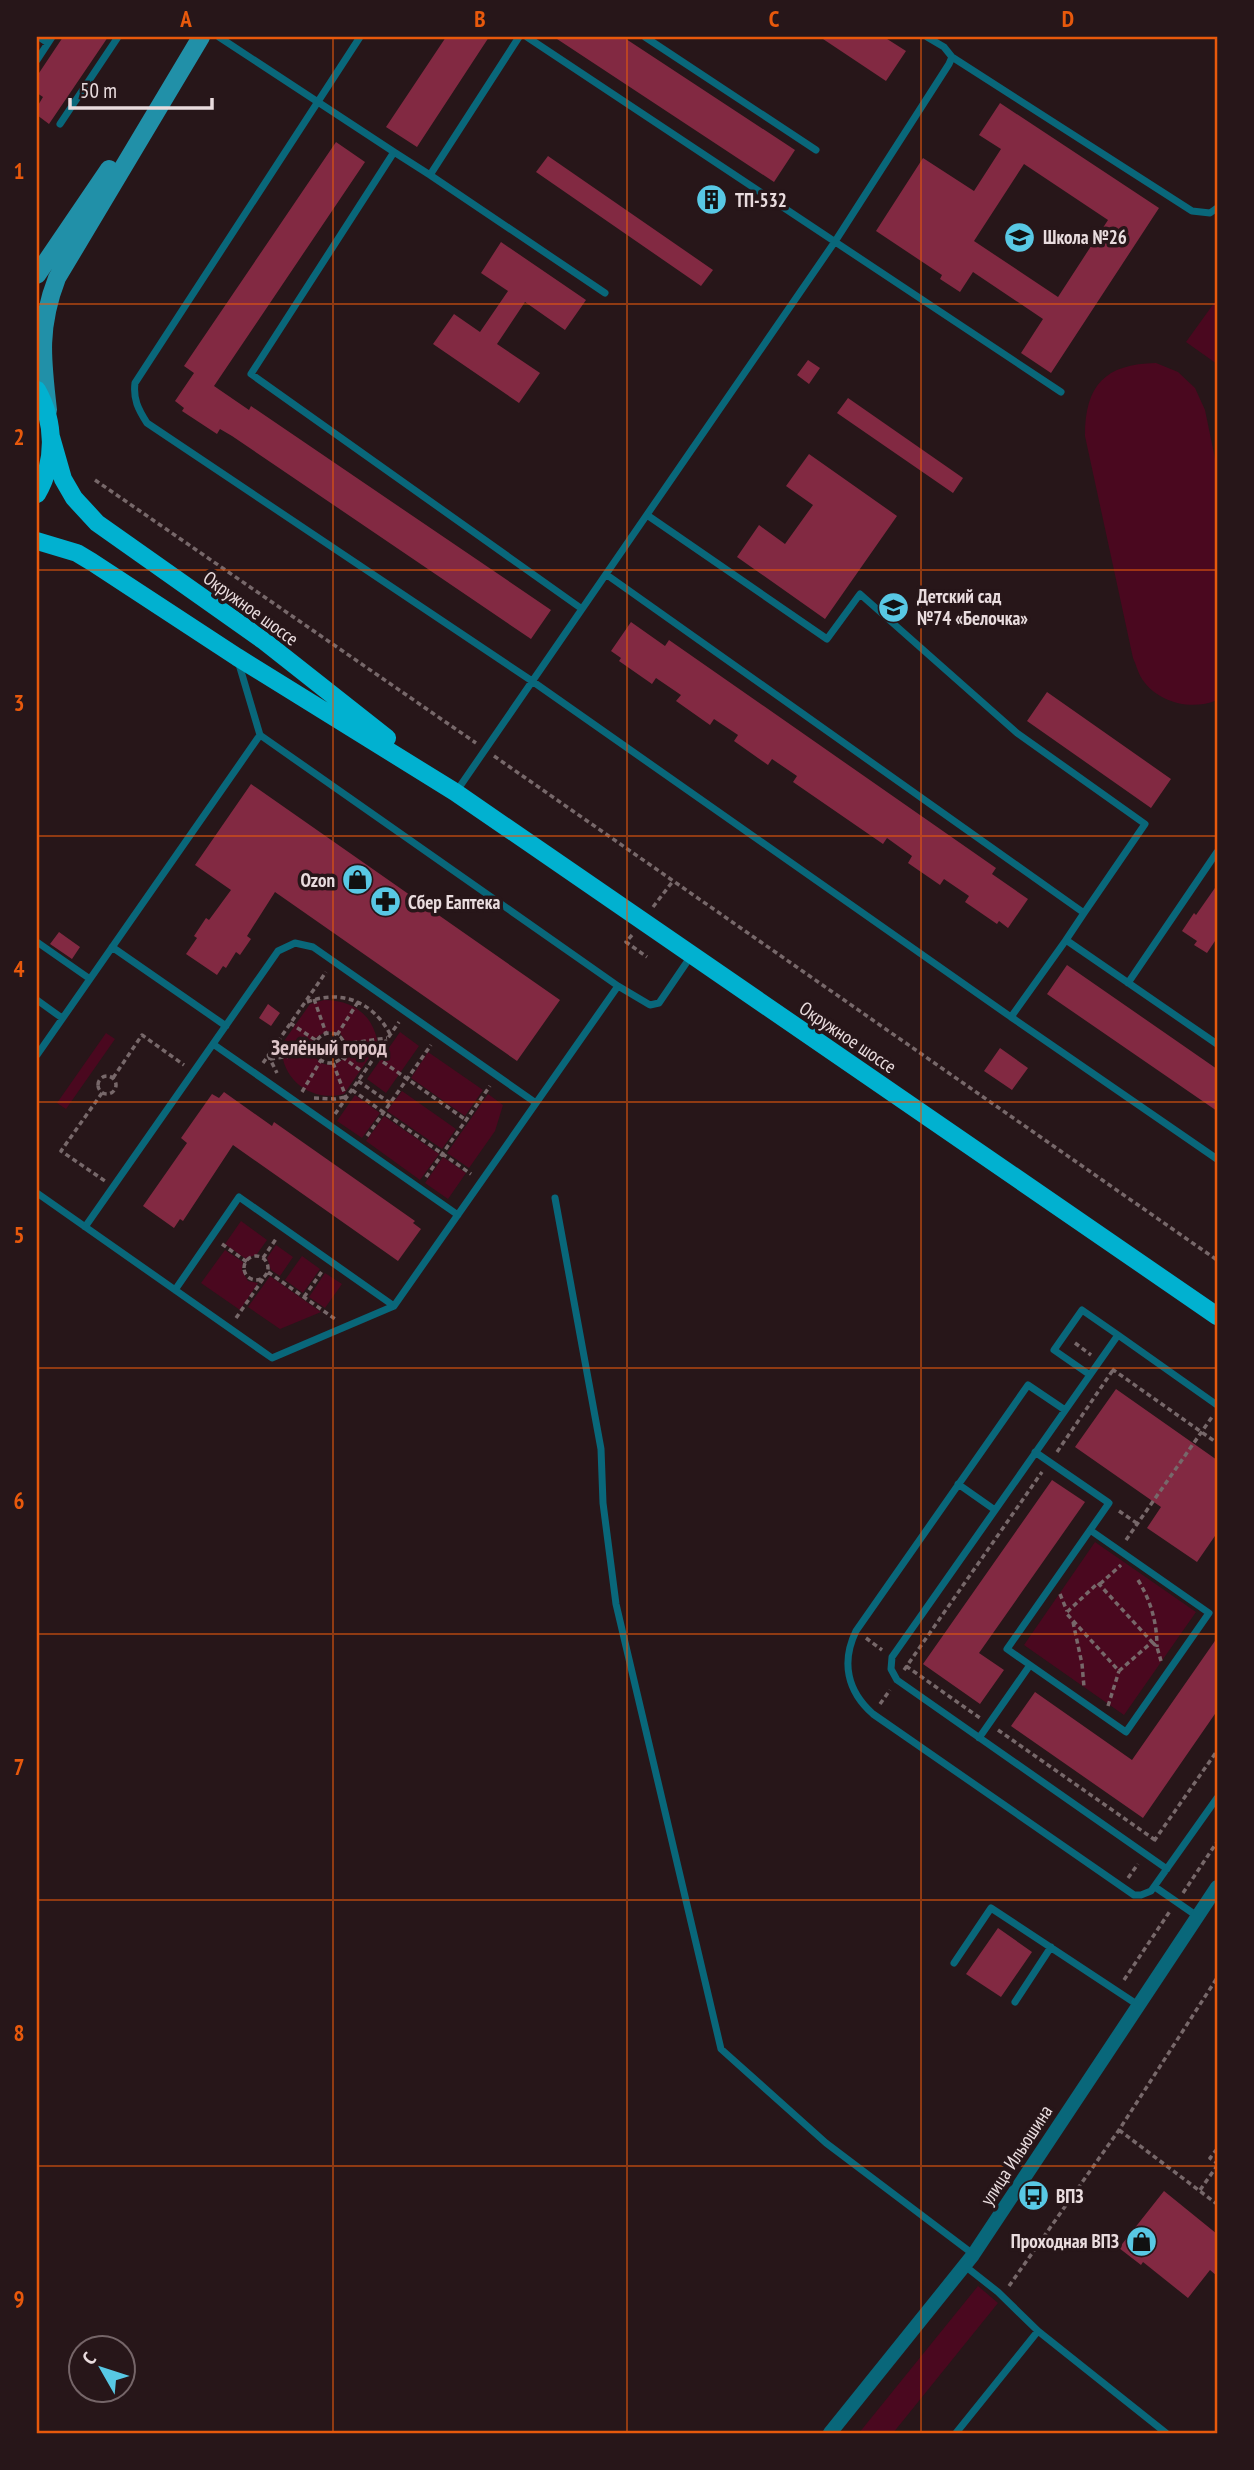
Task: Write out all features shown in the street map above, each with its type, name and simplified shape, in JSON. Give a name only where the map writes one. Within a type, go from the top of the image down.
[{"type":"main road","points":[[37,275],[201,37]]},
{"type":"main road","points":[[37,494],[46,473],[51,437],[42,344],[50,295],[57,278],[201,37]]},
{"type":"main road","points":[[37,390],[49,417]]},
{"type":"main road","name":"Окружное шоссе","points":[[51,437],[63,479],[74,498],[97,523],[264,641],[455,792]]},
{"type":"main road","name":"Окружное шоссе","points":[[37,541],[77,553],[92,562],[237,657],[455,792],[1217,1316]]},
{"type":"street","name":"улица Ильюшина","points":[[830,2433],[969,2261],[1217,1887]]},
{"type":"lane","points":[[37,60],[50,40],[39,37]]},
{"type":"lane","points":[[60,124],[118,37]]},
{"type":"lane","points":[[219,37],[605,293]]},
{"type":"lane","points":[[360,37],[135,383],[133,396],[147,423],[532,681],[1217,1159]]},
{"type":"lane","points":[[430,175],[519,37]]},
{"type":"lane","points":[[527,37],[1061,392]]},
{"type":"lane","points":[[645,37],[817,150]]},
{"type":"lane","points":[[927,37],[944,47],[952,57],[1192,211],[1210,213],[1217,208]]},
{"type":"lane","points":[[455,792],[836,240],[952,57]]},
{"type":"lane","points":[[394,152],[251,374],[582,609]]},
{"type":"lane","points":[[647,515],[827,639],[860,594],[1017,733],[1145,824],[1011,1017]]},
{"type":"lane","points":[[607,575],[1084,913]]},
{"type":"lane","points":[[237,657],[260,736],[618,986],[650,1005],[659,1003],[691,955]]},
{"type":"lane","points":[[37,1055],[260,736]]},
{"type":"lane","points":[[1128,983],[1217,852]]},
{"type":"lane","points":[[1066,940],[1217,1044]]},
{"type":"lane","points":[[37,942],[90,979]]},
{"type":"lane","points":[[85,1227],[278,951],[295,943],[307,944],[334,961],[536,1103]]},
{"type":"lane","points":[[112,947],[226,1026]]},
{"type":"lane","points":[[37,1193],[272,1358],[394,1306],[618,986]]},
{"type":"lane","points":[[37,1000],[62,1018]]},
{"type":"lane","points":[[213,1044],[458,1215]]},
{"type":"lane","points":[[175,1290],[239,1197],[394,1306]]},
{"type":"lane","points":[[555,1198],[601,1449],[603,1503],[616,1604],[721,2049],[827,2143],[969,2261],[1038,2330],[1166,2433]]},
{"type":"lane","points":[[1090,1375],[1054,1350],[1082,1310],[1217,1407]]},
{"type":"lane","points":[[1118,1335],[892,1657],[891,1669],[897,1680],[1167,1869]]},
{"type":"lane","points":[[1065,1410],[1028,1385],[856,1631],[848,1652],[848,1674],[856,1697],[873,1714],[1128,1893],[1146,1894],[1155,1886],[1217,1798]]},
{"type":"lane","points":[[1035,1452],[1109,1503],[1090,1530],[1007,1649],[1126,1732],[1209,1614],[1127,1560],[1119,1550],[1090,1530]]},
{"type":"lane","points":[[958,1484],[995,1510]]},
{"type":"lane","points":[[979,1738],[1030,1665]]},
{"type":"lane","points":[[1155,1886],[1198,1916]]},
{"type":"lane","points":[[954,1964],[991,1908],[1139,2005]]},
{"type":"lane","points":[[1015,2002],[1051,1947]]},
{"type":"lane","points":[[956,2433],[1038,2330]]},
{"type":"path","points":[[95,480],[1217,1260]]},
{"type":"path","points":[[256,1073],[334,961]]},
{"type":"path","points":[[305,1002],[338,996],[358,1002],[378,1015],[389,1036]]},
{"type":"path","points":[[314,999],[326,1034]]},
{"type":"path","points":[[337,1035],[358,1002]]},
{"type":"path","points":[[328,1124],[406,1012]]},
{"type":"path","points":[[290,1023],[317,1041]]},
{"type":"path","points":[[326,1034],[337,1035],[344,1044],[342,1057],[334,1063],[321,1060],[316,1052],[317,1041],[326,1034]]},
{"type":"path","points":[[360,1146],[438,1034]]},
{"type":"path","points":[[113,1078],[142,1035],[194,1072]]},
{"type":"path","points":[[344,1044],[389,1036]]},
{"type":"path","points":[[269,1057],[316,1052]]},
{"type":"path","points":[[375,1056],[466,1120]]},
{"type":"path","points":[[269,1057],[280,1077]]},
{"type":"path","points":[[342,1057],[364,1072]]},
{"type":"path","points":[[321,1060],[300,1093],[323,1099],[346,1097]]},
{"type":"path","points":[[334,1063],[346,1097]]},
{"type":"path","points":[[418,1187],[497,1076]]},
{"type":"path","points":[[102,1093],[99,1089],[100,1080],[103,1077],[113,1078]]},
{"type":"path","points":[[102,1093],[115,1091],[116,1082],[113,1078]]},
{"type":"path","points":[[358,1080],[390,1103]]},
{"type":"path","points":[[352,1090],[482,1181]]},
{"type":"path","points":[[102,1093],[61,1151],[113,1187]]},
{"type":"path","points":[[262,1258],[284,1228]]},
{"type":"path","points":[[212,1237],[247,1262]]},
{"type":"path","points":[[229,1328],[265,1277],[268,1272],[267,1262],[262,1258],[253,1257],[247,1262],[244,1270],[250,1279],[260,1280],[265,1277]]},
{"type":"path","points":[[304,1297],[330,1260]]},
{"type":"path","points":[[268,1272],[346,1326]]},
{"type":"path","points":[[1064,1336],[1217,1443]]},
{"type":"path","points":[[873,1714],[1114,1370]]},
{"type":"path","points":[[1119,1550],[1217,1407]]},
{"type":"path","points":[[1109,1503],[1138,1524]]},
{"type":"path","points":[[1119,1671],[1066,1612],[1127,1560],[1147,1594],[1157,1628],[1157,1647]]},
{"type":"path","points":[[1100,1584],[1152,1642],[1119,1671],[1106,1718]]},
{"type":"path","points":[[1072,1620],[1082,1664],[1085,1703]]},
{"type":"path","points":[[856,1631],[1155,1840]]},
{"type":"path","points":[[1121,1888],[1217,1751]]},
{"type":"path","points":[[1117,1990],[1217,1842]]},
{"type":"path","points":[[1002,2296],[1119,2130],[1217,1978]]},
{"type":"path","points":[[1119,2130],[1217,2204]]},
{"type":"path","points":[[1199,2190],[1217,2165],[1210,2158],[1217,2148]]},
{"type":"shaded area","points":[[1217,299],[1217,364],[1186,342]]},
{"type":"shaded area","points":[[1156,363],[1178,372],[1195,388],[1205,410],[1217,468],[1217,700],[1197,705],[1176,703],[1157,694],[1138,671],[1085,436],[1089,403],[1101,381],[1123,368]]},
{"type":"shaded area","points":[[324,1000],[353,1006],[367,1018],[376,1034],[378,1045],[344,1094],[320,1095],[309,1091],[292,1077],[286,1067],[282,1044],[310,1004]],"holes":[[[327,1031],[340,1033],[348,1045],[345,1058],[333,1066],[320,1063],[312,1052],[315,1038]]]},
{"type":"shaded area","points":[[400,1032],[419,1046],[386,1093],[367,1079]]},
{"type":"shaded area","points":[[106,1033],[115,1039],[66,1109],[57,1103]]},
{"type":"shaded area","points":[[428,1052],[483,1090],[465,1116],[411,1078]]},
{"type":"shaded area","points":[[402,1091],[456,1129],[442,1149],[387,1111]]},
{"type":"shaded area","points":[[488,1094],[503,1105],[495,1131],[469,1168],[447,1153]]},
{"type":"shaded area","points":[[355,1095],[380,1113],[362,1138],[337,1121]]},
{"type":"shaded area","points":[[384,1116],[439,1154],[420,1180],[366,1141]]},
{"type":"shaded area","points":[[443,1157],[466,1173],[448,1199],[425,1183]]},
{"type":"shaded area","points":[[241,1221],[267,1240],[257,1254],[246,1259],[225,1244]]},
{"type":"shaded area","points":[[276,1245],[293,1257],[280,1276],[271,1270],[267,1258]]},
{"type":"shaded area","points":[[225,1250],[243,1262],[242,1270],[248,1281],[258,1283],[240,1310],[201,1283]]},
{"type":"shaded area","points":[[302,1256],[320,1269],[303,1293],[285,1280]]},
{"type":"shaded area","points":[[325,1273],[342,1284],[325,1308],[309,1297]]},
{"type":"shaded area","points":[[270,1276],[321,1312],[280,1329],[248,1307]]},
{"type":"shaded area","points":[[1095,1542],[1196,1612],[1124,1715],[1024,1645]]},
{"type":"shaded area","points":[[978,2286],[998,2303],[893,2433],[859,2433]]},
{"type":"building","points":[[63,37],[108,37],[49,124],[37,115],[37,107],[43,97],[37,93],[37,76]]},
{"type":"building","points":[[446,37],[489,37],[417,147],[386,127]]},
{"type":"building","points":[[554,37],[623,37],[795,150],[774,182]]},
{"type":"building","points":[[820,37],[884,37],[906,51],[886,81]]},
{"type":"building","points":[[1000,103],[1159,208],[1051,373],[1021,353],[1043,319],[973,272],[960,292],[940,279],[942,275],[876,231],[923,158],[974,191],[1001,149],[979,135]],"holes":[[[1024,164],[1108,220],[1058,297],[974,241]]]},
{"type":"building","points":[[336,142],[365,162],[214,386],[249,410],[251,406],[551,610],[531,639],[232,436],[220,429],[217,434],[182,411],[184,408],[175,401],[194,373],[184,366]]},
{"type":"building","points":[[548,156],[713,270],[701,286],[536,172]]},
{"type":"building","points":[[501,242],[586,300],[565,330],[525,302],[497,344],[540,373],[519,403],[433,344],[454,314],[480,332],[508,291],[481,273]]},
{"type":"building","points":[[808,360],[820,368],[809,384],[797,375]]},
{"type":"building","points":[[848,398],[963,478],[953,493],[837,413]]},
{"type":"building","points":[[809,454],[897,516],[825,619],[737,557],[759,525],[785,544],[813,505],[786,486]]},
{"type":"building","points":[[631,622],[665,646],[669,640],[996,868],[992,874],[1028,899],[1008,928],[999,921],[997,924],[965,902],[969,896],[944,879],[940,885],[908,863],[912,856],[887,838],[883,844],[793,782],[797,776],[772,759],[768,765],[734,741],[738,735],[714,719],[710,725],[676,701],[681,695],[656,678],[652,684],[619,661],[621,658],[611,651]]},
{"type":"building","points":[[1047,692],[1171,779],[1151,808],[1027,721]]},
{"type":"building","points":[[251,784],[560,1000],[517,1061],[275,892],[247,936],[251,939],[240,955],[236,952],[226,968],[223,966],[217,975],[186,954],[206,918],[209,920],[231,890],[195,865]]},
{"type":"building","points":[[1217,885],[1217,938],[1207,953],[1194,945],[1197,941],[1182,931]]},
{"type":"building","points":[[59,932],[80,947],[72,959],[50,944]]},
{"type":"building","points":[[1067,965],[1217,1069],[1217,1111],[1047,994]]},
{"type":"building","points":[[268,1004],[280,1013],[271,1026],[259,1018]]},
{"type":"building","points":[[1000,1048],[1028,1068],[1012,1090],[984,1071]]},
{"type":"building","points":[[224,1092],[272,1126],[274,1122],[415,1221],[413,1223],[421,1229],[398,1261],[233,1145],[183,1221],[180,1219],[174,1228],[143,1206],[187,1143],[181,1138],[212,1094],[219,1098]]},
{"type":"building","points":[[1116,1389],[1217,1460],[1217,1533],[1197,1562],[1147,1528],[1161,1507],[1075,1447]]},
{"type":"building","points":[[1052,1480],[1085,1502],[979,1653],[1004,1670],[980,1704],[923,1664]]},
{"type":"building","points":[[1217,1638],[1217,1711],[1143,1818],[1011,1726],[1035,1692],[1132,1760]]},
{"type":"building","points":[[998,1928],[1032,1952],[1001,1997],[966,1974]]},
{"type":"building","name":"Проходная ВПЗ","points":[[1164,2191],[1217,2234],[1217,2276],[1210,2270],[1188,2298],[1143,2262],[1141,2265],[1119,2248]]},
{"type":"place","name":"ТП-532","points":[[712,200]]},
{"type":"place","name":"Школа №26","points":[[1020,237]]},
{"type":"place","name":"Детский сад №74 «Белочка»","points":[[894,607]]},
{"type":"place","name":"Ozon","points":[[358,880]]},
{"type":"place","name":"Сбер Еаптека","points":[[385,902]]},
{"type":"place","name":"ВПЗ","points":[[1033,2196]]},
{"type":"place","name":"Проходная ВПЗ","points":[[1142,2241]]},
{"type":"district","name":"Зелёный город","points":[[329,1048]]}]
